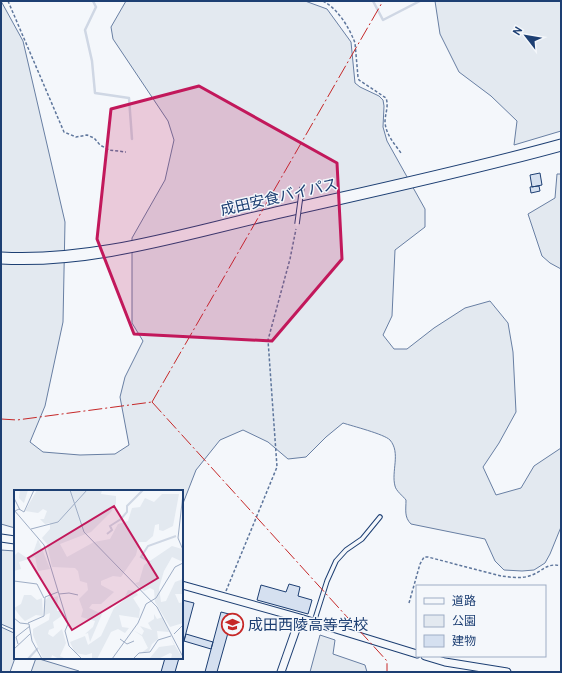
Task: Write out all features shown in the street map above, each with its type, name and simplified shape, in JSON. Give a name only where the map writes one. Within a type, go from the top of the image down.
[{"type":"main road","name":"成田安食バイパス","points":[[1,258],[41,259],[98,253],[157,241],[497,162],[561,145]]},
{"type":"street","points":[[1,538],[14,540]]},
{"type":"street","points":[[183,585],[314,622],[416,654]]},
{"type":"street","points":[[281,672],[300,618]]},
{"type":"street","points":[[428,657],[445,662],[507,672]]},
{"type":"lane","points":[[297,224],[302,187]]},
{"type":"lane","points":[[314,622],[336,561],[346,550],[362,539],[380,517]]},
{"type":"path","points":[[8,1],[64,132],[76,137],[87,135],[94,138],[100,145],[109,150],[126,152]]},
{"type":"path","points":[[323,1],[336,12],[353,38],[355,43],[359,80],[386,98],[388,106],[385,122],[387,133],[401,153]]},
{"type":"path","points":[[224,597],[277,468],[268,340],[290,259],[297,224]]},
{"type":"path","points":[[409,603],[420,564],[424,557],[505,576],[527,577],[536,574],[547,566],[553,564],[561,566]]},
{"type":"highlighted area","points":[[199,86],[337,163],[342,259],[272,341],[134,334],[97,239],[111,109]]},
{"type":"green space","points":[[1,1],[23,41],[65,222],[63,322],[45,406],[30,442],[43,452],[80,455],[115,454],[129,445],[120,397],[125,377],[143,341],[132,323],[132,238],[165,180],[174,140],[168,121],[113,39],[111,27],[126,1],[305,1],[327,9],[351,42],[355,83],[379,96],[383,100],[383,127],[387,141],[425,209],[425,227],[395,250],[392,316],[383,335],[394,349],[407,349],[434,328],[465,308],[490,301],[508,323],[513,352],[516,412],[499,443],[483,467],[496,495],[521,488],[534,466],[561,448],[561,527],[545,563],[534,570],[504,570],[495,561],[485,539],[411,524],[406,516],[406,500],[398,492],[395,486],[395,451],[390,440],[375,433],[343,423],[306,457],[288,459],[268,442],[243,430],[220,440],[196,470],[183,503],[183,490],[14,490],[14,528],[1,524]]},
{"type":"green space","points":[[435,1],[561,1],[561,131],[514,145],[517,121],[491,96],[459,72],[440,34]]},
{"type":"green space","points":[[557,174],[561,174],[561,269],[550,263],[542,256],[528,214],[555,198]]},
{"type":"green space","points":[[1,550],[14,551],[14,630],[1,624]]},
{"type":"green space","points":[[1,627],[14,633],[15,659],[10,672],[1,672]]},
{"type":"green space","points":[[320,635],[335,640],[333,654],[365,665],[367,672],[310,672]]},
{"type":"green space","points":[[36,659],[79,671],[79,672],[31,672]]},
{"type":"building","points":[[540,173],[542,185],[532,187],[530,175]]},
{"type":"building","points":[[539,186],[540,191],[531,193],[530,187]]},
{"type":"building","points":[[289,584],[300,587],[298,596],[312,600],[308,614],[257,600],[261,585],[286,592]]},
{"type":"building","points":[[183,600],[194,603],[183,644]]},
{"type":"building","points":[[221,612],[233,615],[217,672],[205,672]]},
{"type":"building","points":[[186,634],[213,642],[211,649],[184,641]]},
{"type":"building","points":[[165,659],[179,659],[175,672],[161,672]]},
{"type":"waterway","points":[[93,1],[96,7],[85,30],[92,61],[95,93],[129,98],[132,139]]},
{"type":"waterway","points":[[373,1],[383,20],[420,1]]},
{"type":"power","points":[[152,402],[383,1]]},
{"type":"power","points":[[152,402],[387,661],[387,672]]},
{"type":"power","points":[[1,419],[17,420],[152,402]]},
{"type":"place","name":"成田西陵高等学校","points":[[232,625]]}]
